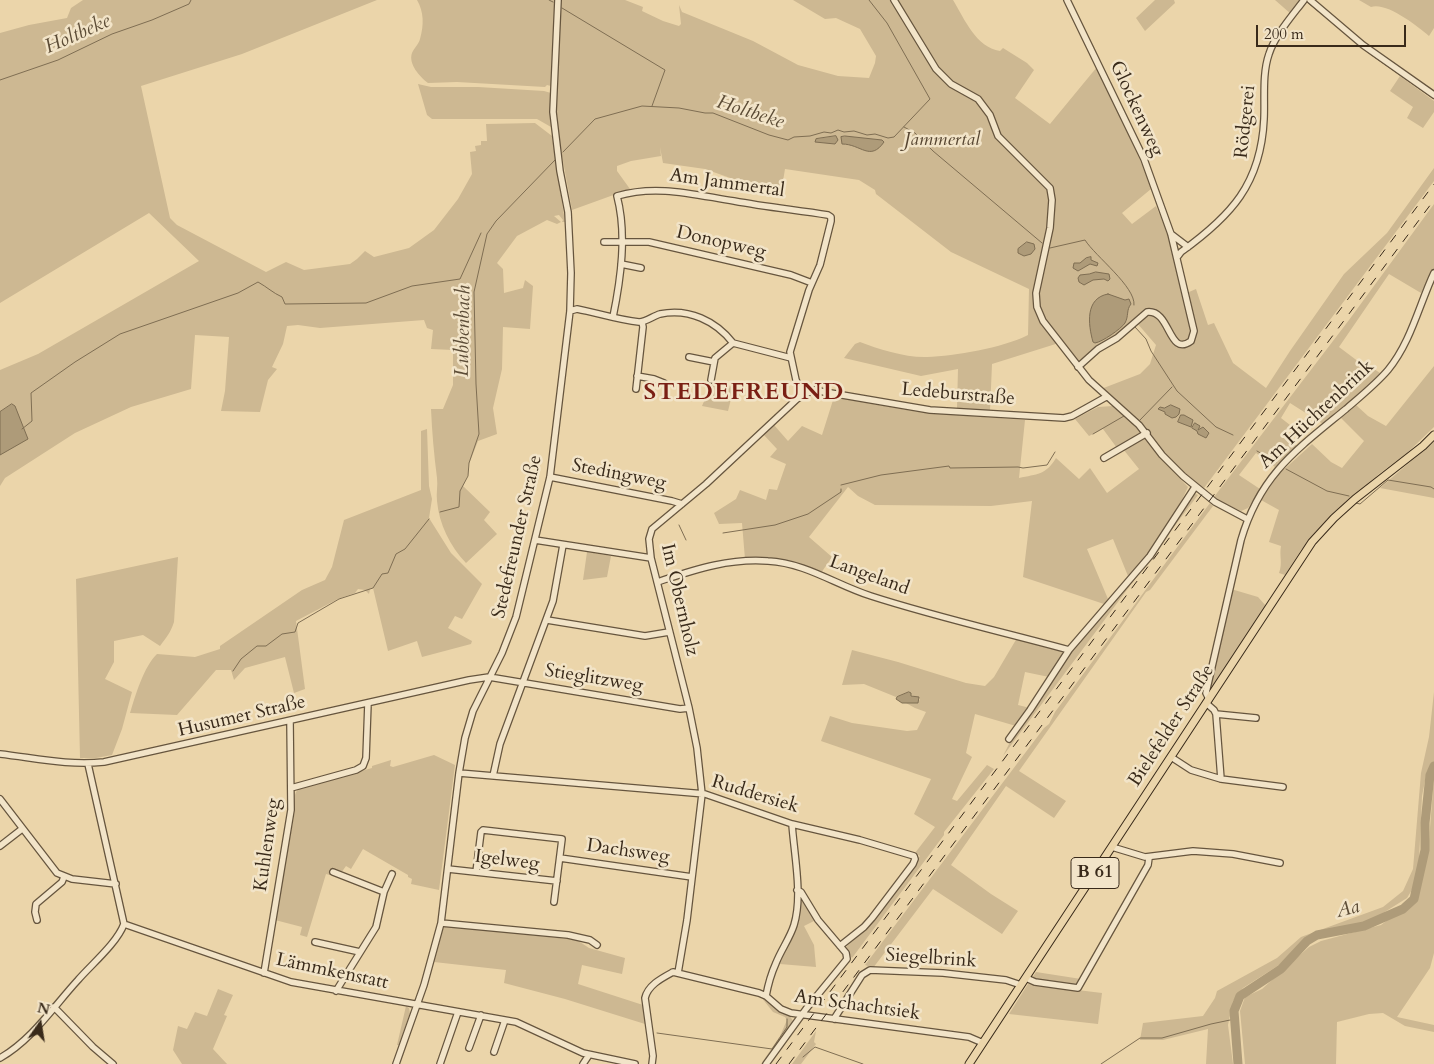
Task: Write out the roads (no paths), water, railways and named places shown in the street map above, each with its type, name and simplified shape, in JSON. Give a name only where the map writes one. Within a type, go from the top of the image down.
[{"type":"main road","name":"Bielefelder Straße","points":[[969,1064],[1296,564],[1323,529],[1355,499],[1423,446],[1434,435]]},
{"type":"street","name":"Stedefreunder Straße","points":[[396,1064],[444,923],[463,746],[470,721],[492,678],[522,596],[550,477],[570,311],[572,273],[570,238],[553,112],[558,0]]},
{"type":"street","points":[[894,0],[936,69],[951,84],[978,99],[990,115],[998,136],[1050,188],[1052,214],[1036,292],[1037,307],[1043,321],[1089,380],[1147,433],[1162,455],[1195,487],[1215,502],[1247,519]]},
{"type":"street","name":"Glockenweg","points":[[1067,0],[1144,159],[1178,256],[1194,331],[1191,342],[1186,345],[1177,343],[1155,312],[1146,312],[1117,338],[1098,349],[1078,367]]},
{"type":"street","name":"Rödgerei","points":[[1178,256],[1210,231],[1226,215],[1255,171],[1262,147],[1267,60],[1275,43],[1304,0]]},
{"type":"street","points":[[1310,0],[1363,45],[1434,95]]},
{"type":"street","name":"Am Jammertal","points":[[621,242],[621,208],[617,196],[632,191],[666,190],[819,213],[832,217],[820,265],[812,283]]},
{"type":"street","points":[[1171,234],[1188,247]]},
{"type":"street","name":"Donopweg","points":[[604,242],[649,242],[791,275],[812,283]]},
{"type":"street","points":[[613,317],[622,273],[621,242]]},
{"type":"street","points":[[621,264],[641,268]]},
{"type":"street","name":"Am Hüchtenbrink","points":[[1208,701],[1206,693],[1233,573],[1247,519],[1260,494],[1278,469],[1388,370],[1408,337],[1434,273]]},
{"type":"street","points":[[804,394],[796,380],[790,352],[812,283]]},
{"type":"street","points":[[570,311],[578,309],[642,322],[660,314],[683,313],[707,320],[733,343],[791,358]]},
{"type":"street","points":[[636,389],[642,322]]},
{"type":"street","points":[[711,380],[716,358],[733,343]]},
{"type":"street","points":[[689,357],[714,362]]},
{"type":"street","points":[[637,376],[664,383]]},
{"type":"street","name":"Ledeburstraße","points":[[804,394],[813,390],[930,410],[1064,418],[1072,416],[1106,396]]},
{"type":"street","name":"Im Obernholz","points":[[675,973],[687,920],[702,794],[697,748],[689,708],[651,558],[649,539],[652,529],[706,484],[804,394]]},
{"type":"street","points":[[1104,458],[1147,433]]},
{"type":"street","name":"Stedingweg","points":[[550,477],[682,504]]},
{"type":"street","points":[[1009,739],[1069,650],[1150,556],[1195,487]]},
{"type":"street","points":[[535,540],[651,558]]},
{"type":"street","points":[[493,776],[497,752],[547,620],[556,589],[563,545]]},
{"type":"street","name":"Langeland","points":[[657,582],[697,568],[733,561],[755,560],[784,563],[809,570],[871,596],[1069,650]]},
{"type":"street","points":[[547,620],[646,636],[669,632]]},
{"type":"street","name":"Stieglitzweg","points":[[492,678],[680,709],[689,708]]},
{"type":"street","name":"Husumer Straße","points":[[0,754],[69,764],[113,761],[368,703],[492,678]]},
{"type":"street","points":[[1208,701],[1216,714],[1221,778]]},
{"type":"street","points":[[291,788],[356,770],[363,766],[366,758],[368,703]]},
{"type":"street","points":[[1216,714],[1256,718]]},
{"type":"street","name":"Kuhlenweg","points":[[264,973],[290,819],[290,721]]},
{"type":"street","points":[[1171,757],[1191,770],[1221,778],[1284,787]]},
{"type":"street","points":[[0,1058],[20,1044],[113,941],[124,924],[88,764]]},
{"type":"street","name":"Ruddersiek","points":[[461,773],[702,794],[792,824],[891,848],[915,857],[913,864],[872,918],[864,927],[840,946]]},
{"type":"street","points":[[0,799],[57,873],[64,877],[116,884]]},
{"type":"street","points":[[766,996],[776,962],[795,923],[798,890],[792,824]]},
{"type":"street","points":[[0,846],[22,829]]},
{"type":"street","points":[[476,872],[481,832],[483,830],[562,839],[554,902]]},
{"type":"street","points":[[1112,847],[1149,858],[1193,851],[1233,854],[1280,863]]},
{"type":"street","name":"Dachsweg","points":[[560,858],[692,877]]},
{"type":"street","points":[[1026,978],[1034,982],[1078,988],[1148,865],[1149,858]]},
{"type":"street","name":"Igelweg","points":[[450,869],[557,882]]},
{"type":"street","points":[[333,872],[384,892]]},
{"type":"street","points":[[336,990],[376,927],[384,892],[392,874]]},
{"type":"street","points":[[37,920],[36,904],[62,882],[64,877]]},
{"type":"street","points":[[766,1064],[801,1015],[848,957],[818,920],[798,890]]},
{"type":"street","points":[[444,923],[568,935],[590,940],[597,945]]},
{"type":"street","name":"Lämmkenstatt","points":[[124,924],[296,984],[525,1024],[589,1055],[635,1064]]},
{"type":"street","points":[[315,942],[360,952]]},
{"type":"street","name":"Siegelbrink","points":[[834,1019],[862,975],[870,970],[943,973],[1006,980],[1021,985]]},
{"type":"street","points":[[652,1064],[653,1056],[644,1004],[647,990],[675,973]]},
{"type":"street","name":"Am Schachtsiek","points":[[675,973],[766,996],[781,1009],[801,1015],[968,1037],[983,1043]]},
{"type":"street","points":[[54,1007],[113,1064]]},
{"type":"street","points":[[440,1064],[458,1012]]},
{"type":"street","points":[[469,1048],[481,1015]]},
{"type":"street","points":[[494,1052],[505,1020]]},
{"type":"street","points":[[583,1064],[589,1055]]},
{"type":"waterway","name":"Holtbeke","points":[[0,80],[58,60],[112,34],[189,4],[191,0]]},
{"type":"waterway","name":"Holtbeke","points":[[549,0],[553,2]]},
{"type":"waterway","name":"Holtbeke","points":[[563,152],[595,119],[642,106],[679,108],[713,113],[769,135],[788,140],[794,137],[810,136],[824,132],[831,133],[838,130],[844,132],[854,131],[867,135],[875,134],[888,138],[894,137],[930,99],[887,23],[869,0]]},
{"type":"waterway","points":[[1307,2],[1370,54],[1434,99]]},
{"type":"waterway","name":"Holtbeke","points":[[562,8],[665,70],[652,106]]},
{"type":"waterway","name":"Holtbeke","points":[[904,127],[915,133],[933,151],[1042,243]]},
{"type":"waterway","name":"Lubbenbach","points":[[440,512],[459,507],[460,491],[468,476],[469,463],[479,434],[474,292],[487,234],[496,221],[555,160]]},
{"type":"waterway","points":[[22,429],[32,421],[31,393],[75,362],[120,334],[238,293],[258,282],[282,297],[285,304],[366,303],[412,286],[460,279],[481,233]]},
{"type":"waterway","name":"Holtbeke","points":[[1050,248],[1085,240],[1129,290],[1134,305]]},
{"type":"waterway","name":"Holtbeke","points":[[1135,327],[1146,339],[1151,351],[1177,391],[1216,427],[1233,435]]},
{"type":"waterway","points":[[1140,420],[1172,387]]},
{"type":"waterway","points":[[1093,434],[1124,416],[1134,425]]},
{"type":"waterway","name":"Holtbeke","points":[[1257,451],[1276,462]]},
{"type":"waterway","points":[[841,485],[881,475],[949,466],[950,468],[1023,468],[1047,465],[1055,452]]},
{"type":"waterway","name":"Holtbeke","points":[[1286,469],[1327,491],[1349,496]]},
{"type":"waterway","name":"Holtbeke","points":[[1356,503],[1360,504],[1388,480],[1434,489]]},
{"type":"waterway","points":[[723,533],[775,525],[808,514],[841,492],[841,489]]},
{"type":"waterway","name":"Lubbenbach","points":[[233,671],[241,659],[257,646],[266,646],[282,634],[295,632],[298,623],[339,599],[373,588],[382,574],[388,573],[396,554],[405,549],[429,519]]},
{"type":"waterway","points":[[679,525],[686,540]]},
{"type":"waterway","name":"Aa","points":[[1238,1064],[1234,1011],[1240,996],[1281,969],[1307,941],[1317,935],[1364,926],[1403,909],[1414,899],[1425,850],[1425,823],[1430,775],[1434,766]]},
{"type":"waterway","points":[[657,1033],[772,1049],[787,1027],[787,1019]]},
{"type":"waterway","points":[[1101,1064],[1140,1038],[1162,1038],[1235,1019]]},
{"type":"waterway","points":[[803,1057],[815,1047],[863,1064]]},
{"type":"railway","points":[[776,1064],[1434,184]]},
{"type":"railway","points":[[789,1064],[1434,200]]},
{"type":"district","name":"STEDEFREUND","points":[[744,393]]},
{"type":"park label","name":"Jammertal","points":[[942,141]]}]
